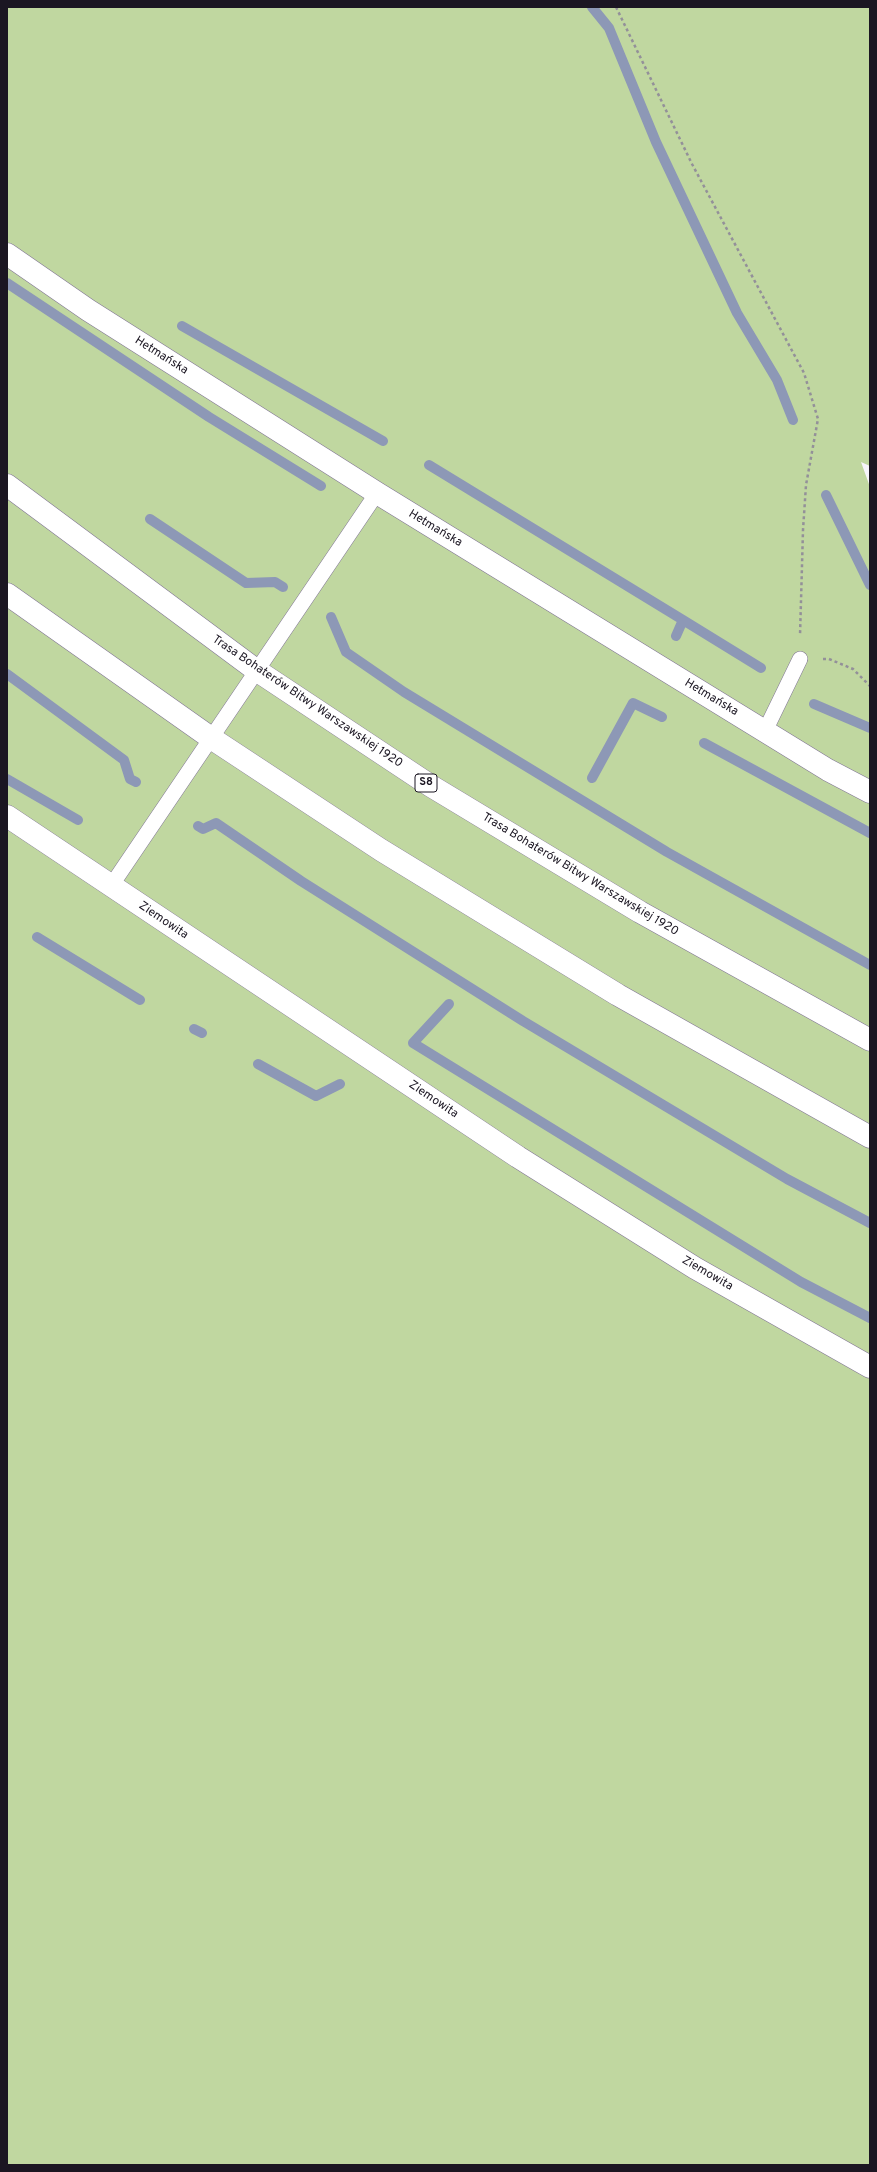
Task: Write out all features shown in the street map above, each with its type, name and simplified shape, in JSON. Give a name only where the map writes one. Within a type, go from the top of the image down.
[{"type":"main road","name":"Hetmańska","points":[[7,254],[88,310],[376,493],[828,770],[870,792]]},
{"type":"main road","name":"Trasa Bohaterów Bitwy Warszawskiej 1920","points":[[7,485],[256,670],[431,786],[599,888],[870,1040]]},
{"type":"main road","points":[[7,594],[211,738],[381,850],[611,991],[870,1137]]},
{"type":"main road","name":"Ziemowita","points":[[7,816],[518,1157],[695,1268],[870,1367]]},
{"type":"lane","points":[[111,886],[376,493]]},
{"type":"lane","points":[[764,731],[800,659]]},
{"type":"path","points":[[616,7],[692,164],[804,373],[818,419],[806,485],[803,530],[800,659],[829,659],[853,669],[870,686]]},
{"type":"green space","points":[[7,7],[870,7],[870,466],[861,462],[870,487],[870,2165],[7,2165]]},
{"type":"waterway","points":[[592,7],[609,28],[656,142],[737,313],[777,380],[793,420]]},
{"type":"waterway","points":[[7,283],[209,417],[321,486]]},
{"type":"waterway","points":[[182,326],[383,441]]},
{"type":"waterway","points":[[429,465],[683,620]]},
{"type":"waterway","points":[[826,495],[870,585]]},
{"type":"waterway","points":[[150,519],[246,583],[275,582],[283,587]]},
{"type":"waterway","points":[[331,617],[346,652],[404,692],[667,852],[870,965]]},
{"type":"waterway","points":[[676,636],[683,620],[761,668]]},
{"type":"waterway","points":[[7,674],[124,760],[130,779],[136,782]]},
{"type":"waterway","points":[[592,778],[633,703],[662,717]]},
{"type":"waterway","points":[[814,704],[870,728]]},
{"type":"waterway","points":[[704,743],[870,833]]},
{"type":"waterway","points":[[7,779],[78,820]]},
{"type":"waterway","points":[[198,826],[203,829],[216,823],[301,881],[523,1021],[787,1179],[870,1223]]},
{"type":"waterway","points":[[37,937],[140,1000]]},
{"type":"waterway","points":[[449,1004],[413,1043],[801,1282],[870,1318]]},
{"type":"waterway","points":[[194,1029],[202,1033]]},
{"type":"waterway","points":[[258,1064],[316,1096],[340,1084]]}]
